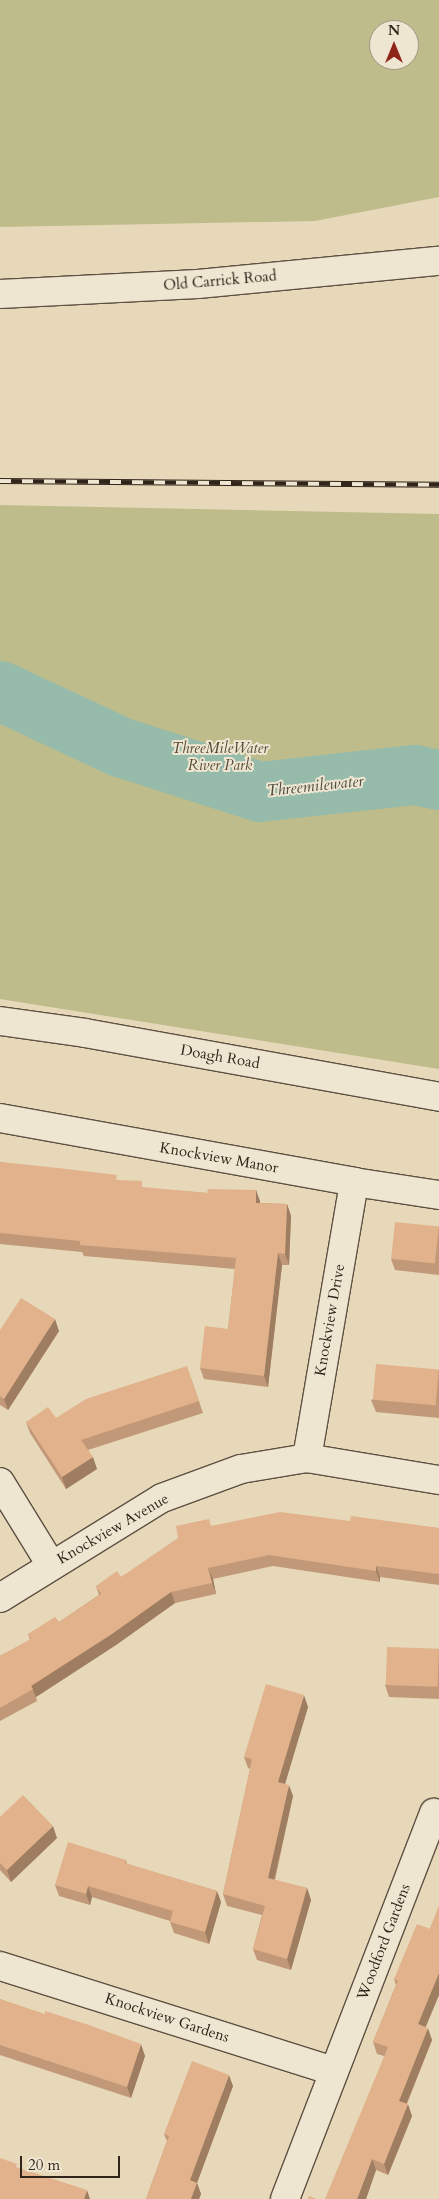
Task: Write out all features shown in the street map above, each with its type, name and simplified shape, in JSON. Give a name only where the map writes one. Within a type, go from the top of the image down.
[{"type":"street","name":"Old Carrick Road","points":[[0,294],[198,284],[439,261]]},
{"type":"street","name":"Doagh Road","points":[[0,1021],[85,1033],[439,1097]]},
{"type":"street","name":"Knockview Manor","points":[[0,1118],[354,1182],[439,1195]]},
{"type":"street","name":"Knockview Drive","points":[[307,1458],[354,1182]]},
{"type":"street","name":"Knockview Avenue","points":[[0,1598],[162,1498],[240,1469],[307,1458],[439,1480]]},
{"type":"street","points":[[0,1482],[51,1565]]},
{"type":"street","name":"Woodford Gardens","points":[[285,2199],[434,1813]]},
{"type":"street","name":"Knockview Gardens","points":[[0,1966],[334,2071]]},
{"type":"green space","points":[[0,0],[439,0],[439,197],[315,221],[0,227]]},
{"type":"green space","name":"ThreeMileWater River Park","points":[[0,505],[439,514],[439,1069],[0,999]]},
{"type":"building","points":[[0,1162],[117,1175],[116,1180],[142,1181],[142,1187],[207,1193],[208,1189],[256,1190],[256,1203],[287,1204],[285,1254],[278,1253],[264,1376],[200,1368],[205,1326],[228,1329],[236,1258],[80,1245],[80,1241],[0,1233]]},
{"type":"building","points":[[395,1222],[439,1227],[435,1263],[391,1259]]},
{"type":"building","points":[[21,1298],[55,1319],[4,1399],[0,1396],[0,1330]]},
{"type":"building","points":[[376,1364],[439,1369],[436,1405],[373,1400]]},
{"type":"building","points":[[187,1366],[199,1401],[81,1440],[93,1457],[62,1477],[26,1422],[48,1407],[56,1418],[86,1399]]},
{"type":"building","points":[[280,1512],[350,1521],[351,1516],[439,1528],[439,1574],[376,1566],[376,1571],[269,1555],[208,1568],[212,1583],[171,1592],[112,1634],[31,1686],[33,1689],[0,1708],[0,1656],[31,1639],[28,1634],[55,1617],[59,1622],[101,1594],[96,1586],[117,1571],[121,1577],[178,1538],[176,1526],[209,1519],[211,1526]]},
{"type":"building","points":[[387,1647],[439,1649],[438,1687],[386,1685]]},
{"type":"building","points":[[266,1684],[304,1695],[278,1782],[289,1785],[268,1878],[307,1888],[287,1959],[253,1949],[265,1906],[223,1894],[252,1759],[244,1757]]},
{"type":"building","points":[[23,1795],[53,1826],[7,1870],[0,1863],[0,1817]]},
{"type":"building","points":[[68,1842],[126,1860],[125,1863],[217,1891],[205,1932],[170,1922],[173,1911],[88,1886],[86,1894],[55,1885]]},
{"type":"building","points":[[439,1906],[439,1973],[418,2024],[428,2028],[399,2101],[408,2104],[384,2164],[372,2159],[357,2199],[325,2199],[388,2047],[373,2042],[398,1981],[394,1979],[417,1924],[430,1929]]},
{"type":"building","points":[[0,1999],[45,2014],[45,2011],[89,2025],[141,2044],[127,2087],[0,2045]]},
{"type":"building","points":[[192,2061],[229,2075],[190,2180],[197,2183],[191,2199],[146,2199],[169,2136],[164,2134]]},
{"type":"building","points":[[0,2158],[17,2164],[16,2167],[87,2190],[84,2199],[0,2199]]},
{"type":"waterway","name":"Threemilewater","points":[[0,691],[120,747],[260,792],[415,775],[439,780]]},
{"type":"railway","points":[[0,481],[439,485]]}]
